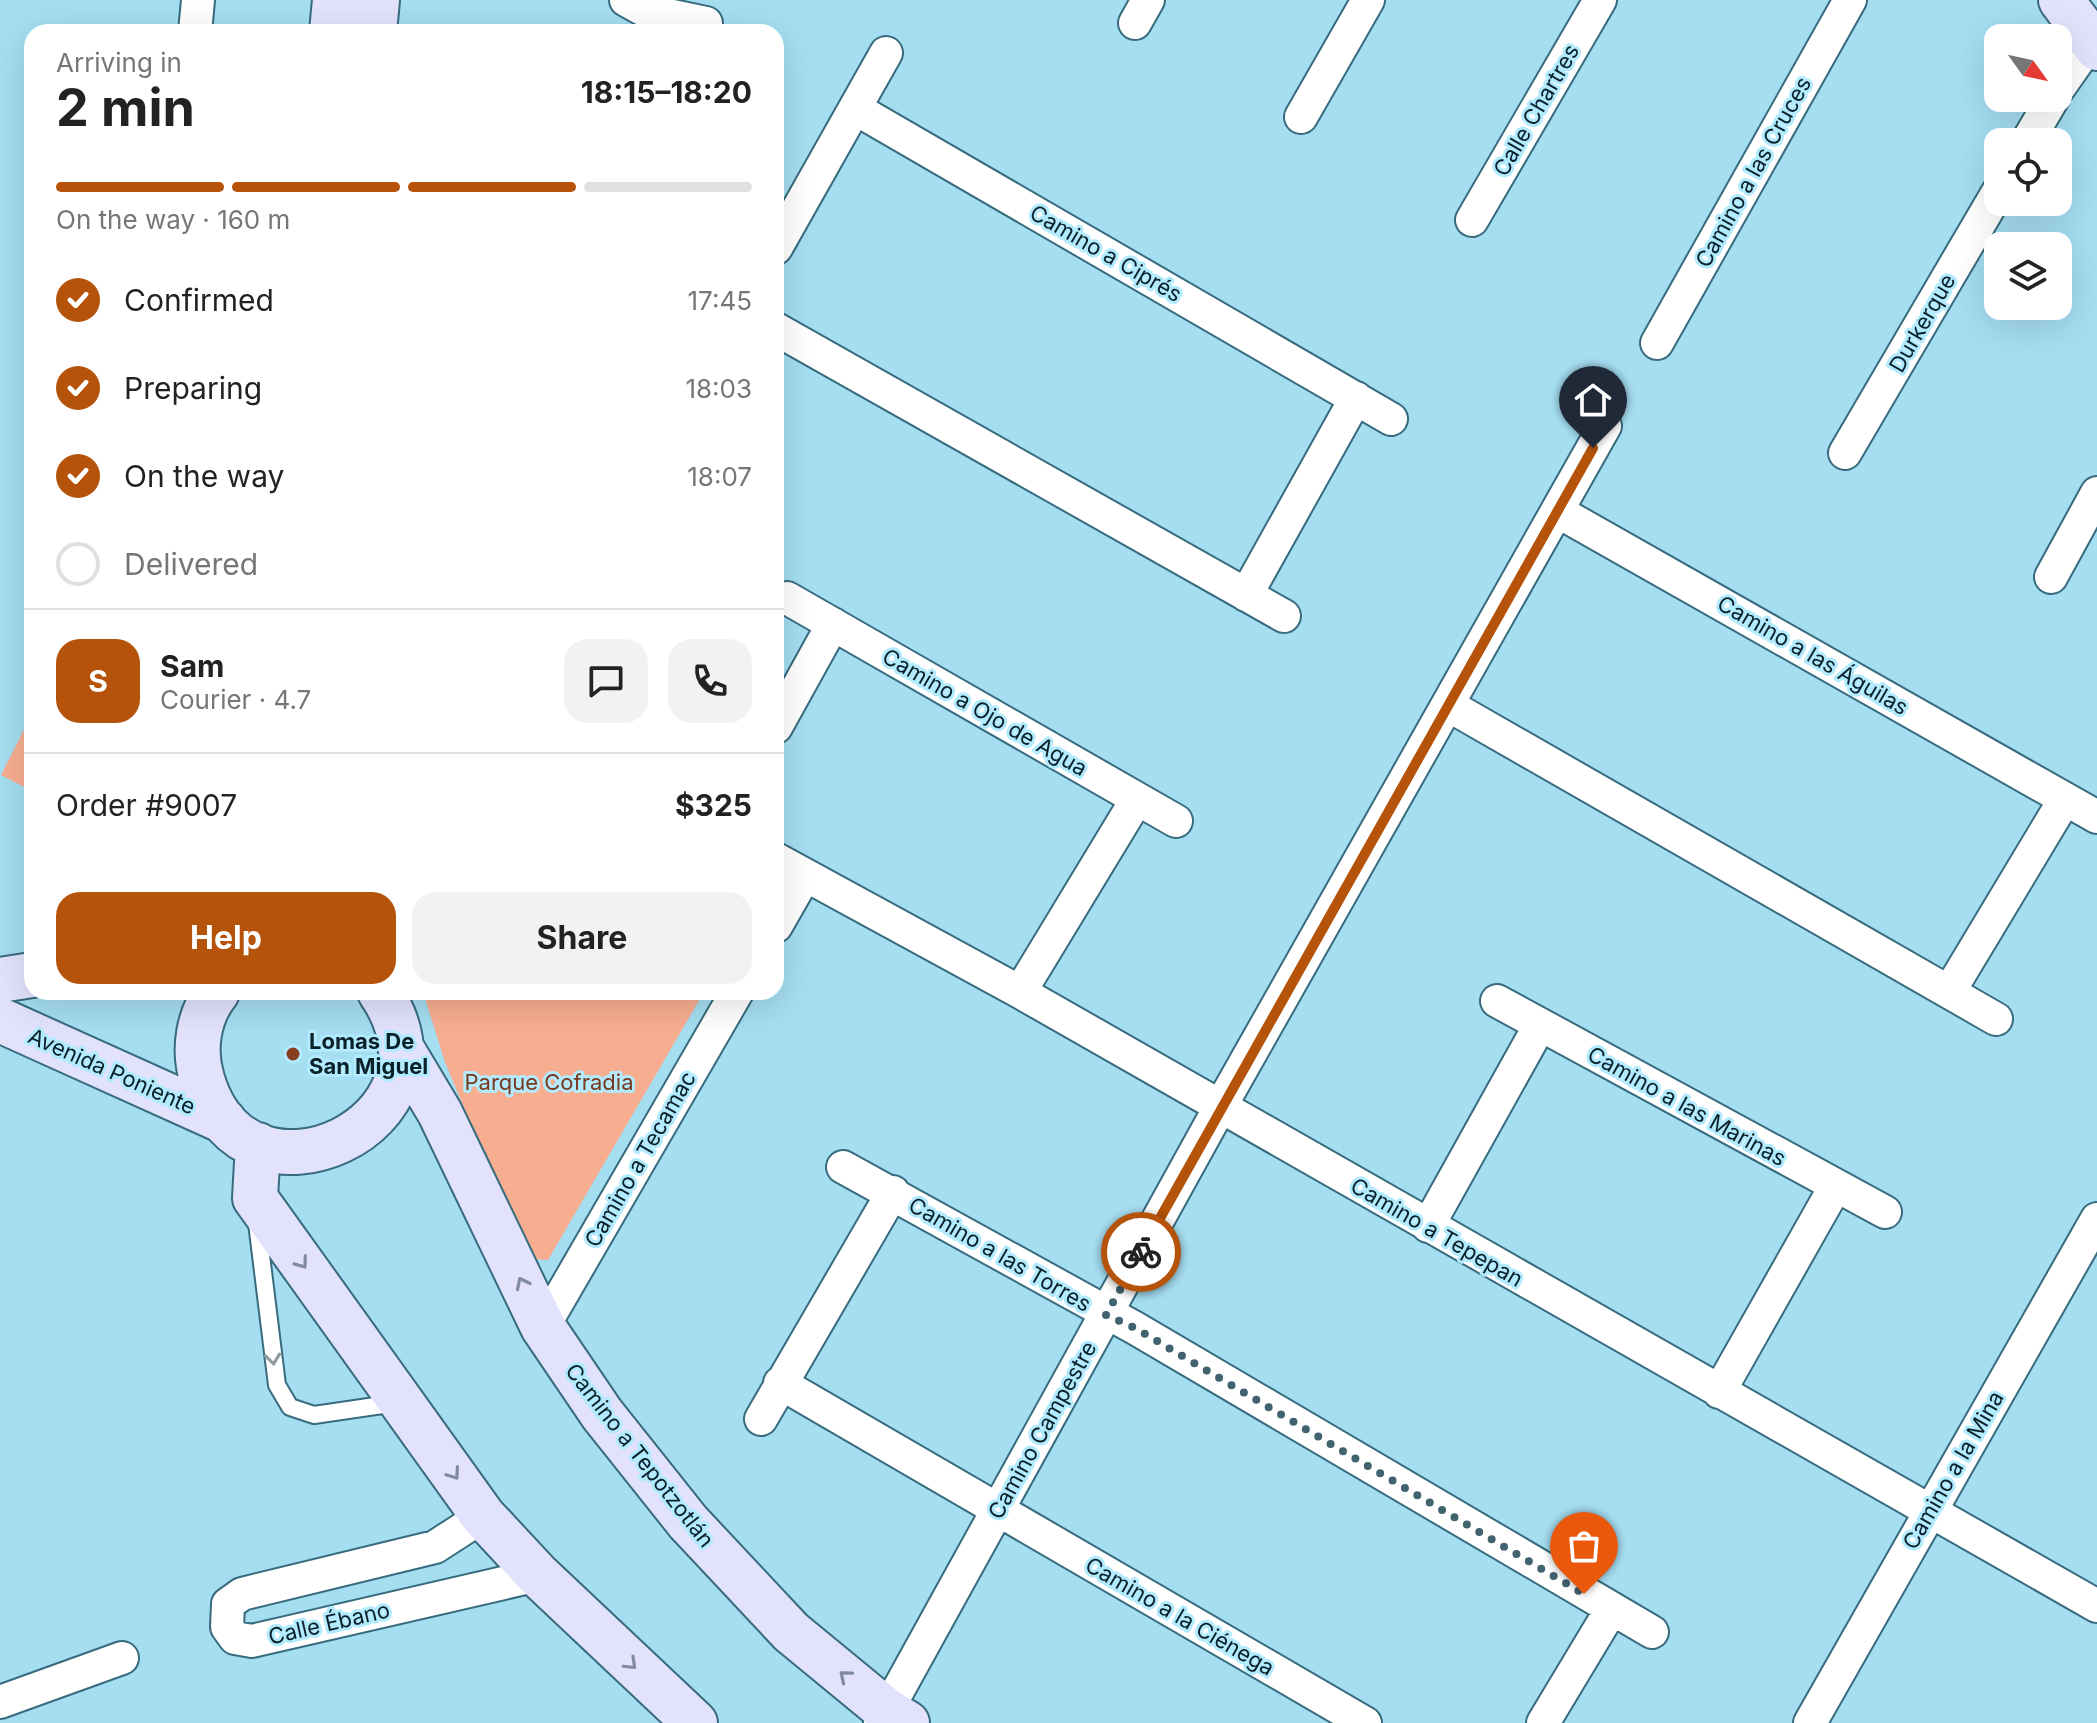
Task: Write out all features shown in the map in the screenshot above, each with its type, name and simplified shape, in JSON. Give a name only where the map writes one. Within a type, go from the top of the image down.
[{"type":"main road","points":[[333,24],[335,0]]},
{"type":"main road","points":[[375,24],[377,0]]},
{"type":"main road","points":[[2061,0],[2094,45]]},
{"type":"main road","points":[[0,980],[24,976]]},
{"type":"main road","name":"Avenida Poniente","points":[[0,991],[24,991]]},
{"type":"main road","points":[[211,1000],[199,1032],[197,1064],[206,1095],[241,1133],[255,1198],[483,1516],[677,1717]]},
{"type":"main road","name":"Avenida Poniente","points":[[0,1020],[241,1133],[291,1153],[326,1149],[357,1135],[381,1110],[396,1080],[390,1009]]},
{"type":"main road","name":"Camino a Tepotzotlán","points":[[390,1009],[543,1327],[602,1414],[688,1522],[791,1632],[891,1719]]},
{"type":"street","points":[[196,24],[198,0]]},
{"type":"street","points":[[1301,117],[1368,0]]},
{"type":"street","name":"Calle Chartres","points":[[1472,220],[1600,0]]},
{"type":"street","name":"Camino a las Cruces","points":[[1657,343],[1850,0]]},
{"type":"street","points":[[634,14],[706,23]]},
{"type":"street","points":[[2072,72],[2094,45]]},
{"type":"street","points":[[784,234],[886,53]]},
{"type":"street","name":"Camino a Ciprés","points":[[856,109],[1391,419]]},
{"type":"street","name":"Durkerque","points":[[1845,453],[1984,216]]},
{"type":"street","points":[[784,334],[1284,616]]},
{"type":"street","points":[[1246,595],[1356,398]]},
{"type":"street","name":"Camino Campestre","points":[[891,1719],[996,1509],[1605,426]]},
{"type":"street","points":[[2051,577],[2097,493]]},
{"type":"street","name":"Camino a las Águilas","points":[[1559,512],[2097,817]]},
{"type":"street","name":"Camino a Ojo de Agua","points":[[787,598],[1176,821]]},
{"type":"street","points":[[784,713],[833,624]]},
{"type":"street","points":[[1448,705],[1996,1019]]},
{"type":"street","points":[[1020,992],[1137,799]]},
{"type":"street","points":[[1949,992],[2065,799]]},
{"type":"street","name":"Camino a Tepepan","points":[[784,864],[1020,992],[1219,1109],[2097,1606]]},
{"type":"street","points":[[784,912],[804,877]]},
{"type":"street","name":"Camino a Tecamac","points":[[543,1327],[732,1000]]},
{"type":"street","name":"Camino a las Marinas","points":[[1497,1001],[1885,1212]]},
{"type":"street","points":[[1428,1226],[1540,1025]]},
{"type":"street","name":"Camino a las Torres","points":[[843,1167],[893,1192],[1106,1315]]},
{"type":"street","points":[[1719,1392],[1835,1187]]},
{"type":"street","name":"Camino a las Torres","points":[[761,1419],[893,1192]]},
{"type":"street","name":"Camino a la Mina","points":[[1819,1720],[1928,1512],[2097,1219]]},
{"type":"street","points":[[1106,1315],[1135,1328],[1652,1632]]},
{"type":"street","points":[[780,1383],[996,1509]]},
{"type":"street","name":"Camino a la Ciénega","points":[[996,1509],[1365,1723]]},
{"type":"street","name":"Calle Ébano","points":[[483,1516],[435,1547],[242,1594],[228,1604],[227,1627],[235,1638],[252,1641],[538,1575]]},
{"type":"street","points":[[1543,1723],[1611,1610]]},
{"type":"street","points":[[0,1700],[122,1658]]},
{"type":"lane","points":[[255,1198],[277,1385],[290,1407],[314,1415],[403,1402]]},
{"type":"green space","points":[[24,730],[24,787],[1,775]]},
{"type":"green space","name":"Parque Cofradia","points":[[426,1000],[699,1000],[548,1260],[534,1259],[517,1236],[445,1062]]},
{"type":"way so far","points":[[1141,1252],[1106,1315],[1135,1328],[1584,1594]]},
{"type":"place","name":"Lomas De San Miguel","points":[[293,1054]]},
{"type":"route","points":[[1141,1252],[1593,448]]}]
